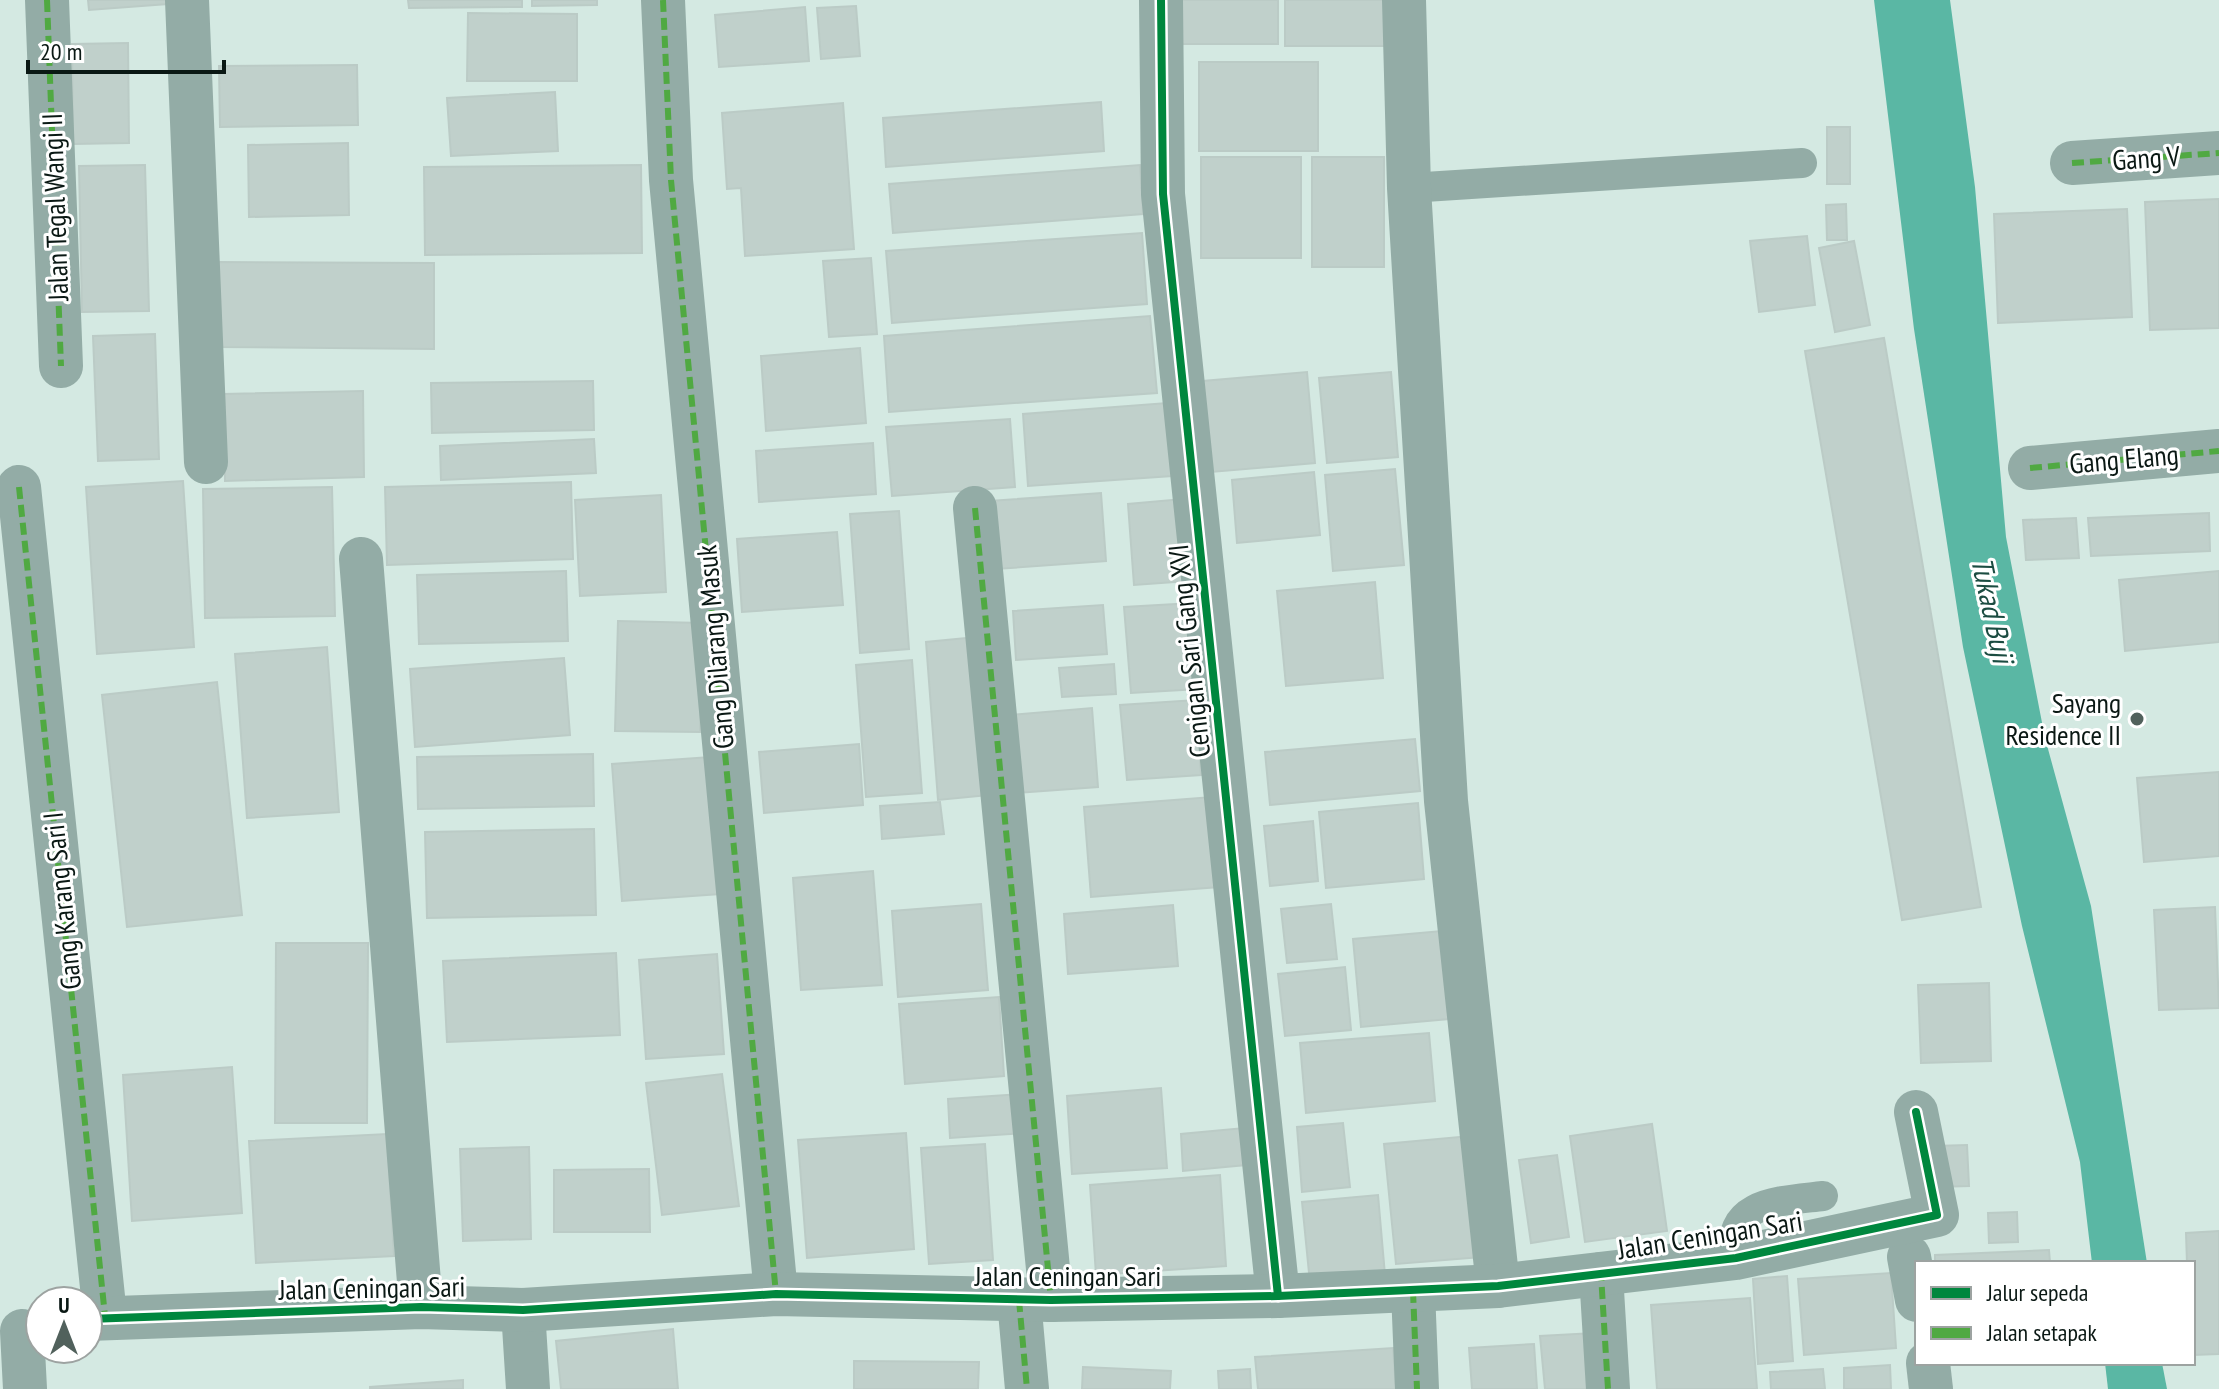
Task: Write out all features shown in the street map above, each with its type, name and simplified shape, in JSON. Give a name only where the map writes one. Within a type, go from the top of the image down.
[{"type":"street","name":"Jalan Tegal Wangi II","points":[[47,0],[61,366]]},
{"type":"street","points":[[187,0],[206,462]]},
{"type":"street","name":"Gang Dilarang Masuk","points":[[663,0],[671,180],[776,1294]]},
{"type":"street","name":"Cenigan Sari Gang XVI","points":[[1161,0],[1163,194],[1278,1296]]},
{"type":"street","points":[[1404,0],[1409,188],[1446,801],[1498,1286]]},
{"type":"street","name":"Gang V","points":[[2072,163],[2219,153]]},
{"type":"street","name":"Gang Elang","points":[[2030,468],[2219,451]]},
{"type":"street","name":"Gang Karang Sari I","points":[[19,487],[94,1285]]},
{"type":"street","points":[[975,508],[1035,1300],[1027,1389]]},
{"type":"street","points":[[361,559],[421,1307]]},
{"type":"street","name":"Jalan Ceningan Sari","points":[[104,1317],[421,1307],[523,1310],[776,1294],[1035,1300],[1278,1296],[1498,1286],[1736,1258],[1937,1215],[1916,1112]]},
{"type":"street","points":[[1909,1257],[1915,1289]]},
{"type":"street","points":[[1601,1274],[1608,1389]]},
{"type":"street","points":[[1413,1291],[1417,1389]]},
{"type":"street","points":[[523,1310],[528,1389]]},
{"type":"street","points":[[21,1334],[25,1389]]},
{"type":"street","points":[[1928,1365],[1931,1389]]},
{"type":"lane","points":[[1409,188],[1802,163]]},
{"type":"lane","points":[[1736,1258],[1732,1239],[1735,1225],[1747,1215],[1770,1202],[1823,1196]]},
{"type":"water","name":"Tukad Buji","points":[[1874,0],[1950,0],[1975,187],[2006,537],[2045,738],[2091,906],[2147,1261],[2092,1261],[2080,1162],[2022,926],[1963,647],[1914,329]]},
{"type":"water","points":[[2105,1365],[2162,1365],[2167,1389],[2108,1389]]},
{"type":"building","points":[[88,0],[181,0],[181,3],[89,10]]},
{"type":"building","points":[[408,0],[522,0],[522,7],[409,8]]},
{"type":"building","points":[[532,0],[597,0],[597,5],[532,6]]},
{"type":"building","points":[[1181,0],[1278,0],[1278,44],[1181,44]]},
{"type":"building","points":[[1285,0],[1393,0],[1393,46],[1285,46]]},
{"type":"building","points":[[856,6],[860,56],[821,59],[817,8]]},
{"type":"building","points":[[805,7],[809,61],[719,67],[715,15]]},
{"type":"building","points":[[468,13],[577,14],[577,81],[467,81]]},
{"type":"building","points":[[128,43],[129,143],[73,144],[72,44]]},
{"type":"building","points":[[1199,62],[1318,62],[1318,151],[1199,151]]},
{"type":"building","points":[[357,65],[358,125],[220,127],[219,66]]},
{"type":"building","points":[[555,92],[558,151],[451,156],[447,98]]},
{"type":"building","points":[[1101,102],[1104,151],[886,167],[883,118]]},
{"type":"building","points":[[843,103],[854,249],[745,256],[741,188],[727,189],[722,113]]},
{"type":"building","points":[[1827,127],[1850,127],[1850,184],[1827,184]]},
{"type":"building","points":[[348,143],[349,215],[249,217],[248,145]]},
{"type":"building","points":[[1201,157],[1301,157],[1301,258],[1201,258]]},
{"type":"building","points":[[1312,157],[1384,157],[1384,267],[1312,267]]},
{"type":"building","points":[[145,165],[149,311],[82,312],[79,166]]},
{"type":"building","points":[[641,165],[642,253],[425,255],[424,167]]},
{"type":"building","points":[[1140,165],[1143,214],[893,233],[889,184]]},
{"type":"building","points":[[2219,199],[2219,328],[2150,330],[2145,202]]},
{"type":"building","points":[[1846,204],[1847,240],[1827,240],[1826,205]]},
{"type":"building","points":[[2127,209],[2132,317],[1998,323],[1994,214]]},
{"type":"building","points":[[1142,233],[1147,304],[892,323],[886,251]]},
{"type":"building","points":[[1807,236],[1815,305],[1759,312],[1750,241]]},
{"type":"building","points":[[1854,241],[1870,325],[1835,332],[1819,248]]},
{"type":"building","points":[[871,258],[877,334],[829,337],[823,261]]},
{"type":"building","points":[[217,262],[434,263],[434,349],[217,347]]},
{"type":"building","points":[[1150,316],[1157,393],[889,412],[884,336]]},
{"type":"building","points":[[155,334],[159,459],[98,461],[93,336]]},
{"type":"building","points":[[1884,338],[1981,907],[1902,920],[1805,351]]},
{"type":"building","points":[[860,348],[866,423],[766,431],[761,356]]},
{"type":"building","points":[[1307,372],[1315,463],[1211,472],[1203,381]]},
{"type":"building","points":[[1391,372],[1398,457],[1327,463],[1319,378]]},
{"type":"building","points":[[593,381],[594,430],[432,433],[431,383]]},
{"type":"building","points":[[363,391],[364,477],[225,481],[224,394]]},
{"type":"building","points":[[1167,403],[1172,476],[1028,486],[1023,414]]},
{"type":"building","points":[[1010,419],[1015,487],[892,496],[886,427]]},
{"type":"building","points":[[594,439],[596,473],[441,480],[440,446]]},
{"type":"building","points":[[873,443],[876,494],[759,502],[756,451]]},
{"type":"building","points":[[1395,469],[1404,565],[1333,571],[1325,475]]},
{"type":"building","points":[[1314,472],[1320,535],[1237,543],[1232,480]]},
{"type":"building","points":[[183,481],[194,647],[97,654],[86,487]]},
{"type":"building","points":[[571,482],[573,559],[387,565],[385,487]]},
{"type":"building","points":[[332,487],[335,616],[205,618],[203,489]]},
{"type":"building","points":[[1101,493],[1106,561],[996,569],[990,501]]},
{"type":"building","points":[[661,495],[666,592],[580,596],[575,500]]},
{"type":"building","points":[[1183,499],[1188,581],[1134,585],[1128,504]]},
{"type":"building","points":[[899,511],[909,649],[860,653],[850,514]]},
{"type":"building","points":[[2209,513],[2210,551],[2091,556],[2088,518]]},
{"type":"building","points":[[2076,518],[2079,558],[2026,560],[2023,520]]},
{"type":"building","points":[[837,532],[843,605],[742,612],[737,539]]},
{"type":"building","points":[[566,571],[568,641],[419,644],[417,575]]},
{"type":"building","points":[[2219,571],[2219,642],[2125,651],[2119,580]]},
{"type":"building","points":[[1375,582],[1383,678],[1286,686],[1277,591]]},
{"type":"building","points":[[1193,603],[1199,689],[1131,693],[1124,607]]},
{"type":"building","points":[[1103,605],[1107,654],[1016,660],[1013,611]]},
{"type":"building","points":[[618,621],[702,623],[700,732],[615,731]]},
{"type":"building","points":[[976,637],[988,795],[938,800],[926,642]]},
{"type":"building","points":[[327,647],[339,812],[247,818],[235,654]]},
{"type":"building","points":[[564,658],[570,735],[415,747],[410,669]]},
{"type":"building","points":[[912,660],[922,793],[866,797],[856,665]]},
{"type":"building","points":[[1114,664],[1116,694],[1062,697],[1059,668]]},
{"type":"building","points":[[217,682],[242,915],[127,927],[102,695]]},
{"type":"building","points":[[1196,700],[1201,775],[1127,780],[1120,705]]},
{"type":"building","points":[[1092,708],[1098,787],[1015,793],[1010,715]]},
{"type":"building","points":[[1415,739],[1420,791],[1270,805],[1265,752]]},
{"type":"building","points":[[859,744],[863,805],[764,813],[759,752]]},
{"type":"building","points":[[593,754],[594,806],[418,809],[417,757]]},
{"type":"building","points":[[710,757],[720,894],[622,901],[612,764]]},
{"type":"building","points":[[2219,772],[2219,856],[2144,862],[2137,778]]},
{"type":"building","points":[[1212,797],[1219,887],[1091,897],[1084,807]]},
{"type":"building","points":[[940,802],[944,834],[882,839],[880,806]]},
{"type":"building","points":[[1418,803],[1424,879],[1326,888],[1319,812]]},
{"type":"building","points":[[1313,821],[1318,881],[1270,886],[1264,826]]},
{"type":"building","points":[[594,829],[596,915],[427,918],[425,832]]},
{"type":"building","points":[[873,871],[882,985],[801,990],[793,878]]},
{"type":"building","points":[[981,904],[988,990],[898,997],[892,911]]},
{"type":"building","points":[[1331,904],[1337,959],[1287,963],[1281,909]]},
{"type":"building","points":[[1173,905],[1178,966],[1068,974],[1064,914]]},
{"type":"building","points":[[2215,907],[2219,1008],[2159,1010],[2154,910]]},
{"type":"building","points":[[1453,930],[1460,1018],[1361,1027],[1353,939]]},
{"type":"building","points":[[276,943],[368,943],[367,1123],[275,1123]]},
{"type":"building","points":[[616,953],[620,1035],[447,1042],[443,961]]},
{"type":"building","points":[[717,954],[724,1054],[646,1059],[639,960]]},
{"type":"building","points":[[1345,967],[1351,1030],[1285,1036],[1278,974]]},
{"type":"building","points":[[1989,983],[1991,1061],[1921,1063],[1918,985]]},
{"type":"building","points":[[999,997],[1004,1076],[905,1084],[899,1004]]},
{"type":"building","points":[[1429,1033],[1435,1101],[1306,1113],[1300,1043]]},
{"type":"building","points":[[232,1067],[242,1213],[132,1221],[123,1075]]},
{"type":"building","points":[[722,1074],[739,1206],[662,1215],[646,1083]]},
{"type":"building","points":[[1161,1088],[1167,1168],[1072,1174],[1067,1096]]},
{"type":"building","points":[[1022,1094],[1025,1133],[950,1138],[948,1099]]},
{"type":"building","points":[[1343,1123],[1350,1187],[1302,1192],[1297,1127]]},
{"type":"building","points":[[1652,1124],[1667,1231],[1585,1242],[1570,1136]]},
{"type":"building","points":[[1244,1128],[1246,1165],[1183,1171],[1181,1134]]},
{"type":"building","points":[[906,1133],[914,1249],[807,1258],[798,1140]]},
{"type":"building","points":[[387,1134],[394,1256],[256,1263],[249,1141]]},
{"type":"building","points":[[1470,1136],[1481,1257],[1396,1264],[1384,1144]]},
{"type":"building","points":[[985,1144],[993,1260],[929,1264],[921,1148]]},
{"type":"building","points":[[1967,1145],[1969,1186],[1936,1187],[1934,1146]]},
{"type":"building","points":[[529,1147],[531,1239],[463,1241],[460,1149]]},
{"type":"building","points":[[1557,1155],[1569,1237],[1531,1243],[1519,1160]]},
{"type":"building","points":[[649,1169],[650,1232],[554,1232],[554,1170]]},
{"type":"building","points":[[1220,1175],[1226,1266],[1096,1275],[1090,1185]]},
{"type":"building","points":[[1378,1195],[1385,1275],[1310,1283],[1302,1202]]},
{"type":"building","points":[[2017,1212],[2018,1242],[1989,1243],[1988,1213]]},
{"type":"building","points":[[2219,1231],[2219,1354],[2195,1355],[2195,1261],[2187,1261],[2186,1233]]},
{"type":"building","points":[[2049,1250],[2050,1261],[1935,1261],[1935,1255]]},
{"type":"building","points":[[1891,1273],[1896,1348],[1804,1355],[1798,1279]]},
{"type":"building","points":[[1787,1276],[1793,1361],[1758,1364],[1753,1279]]},
{"type":"building","points":[[1750,1298],[1757,1389],[1657,1389],[1651,1305]]},
{"type":"building","points":[[673,1329],[678,1389],[561,1389],[556,1341]]},
{"type":"building","points":[[1594,1333],[1598,1389],[1545,1389],[1540,1336]]},
{"type":"building","points":[[1534,1344],[1537,1389],[1472,1389],[1469,1348]]},
{"type":"building","points":[[1393,1348],[1396,1389],[1258,1389],[1255,1357]]},
{"type":"building","points":[[854,1361],[979,1362],[978,1389],[854,1389]]},
{"type":"building","points":[[1890,1365],[1891,1389],[1844,1389],[1844,1368]]},
{"type":"building","points":[[1083,1367],[1171,1371],[1170,1389],[1082,1389]]},
{"type":"building","points":[[1250,1369],[1251,1389],[1219,1389],[1218,1371]]},
{"type":"building","points":[[1823,1369],[1825,1389],[1771,1389],[1770,1372]]},
{"type":"building","points":[[463,1380],[463,1389],[370,1389],[370,1387]]},
{"type":"marked path","points":[[47,0],[61,366]]},
{"type":"marked path","points":[[663,0],[671,180],[776,1294]]},
{"type":"marked path","points":[[2072,163],[2219,153]]},
{"type":"marked path","points":[[2030,468],[2219,451]]},
{"type":"marked path","points":[[19,487],[105,1316]]},
{"type":"marked path","points":[[975,508],[1051,1300]]},
{"type":"marked path","points":[[1606,1274],[1601,1274],[1608,1389]]},
{"type":"marked path","points":[[1413,1291],[1417,1389]]},
{"type":"marked path","points":[[1019,1300],[1027,1389]]},
{"type":"cycle path","points":[[1161,0],[1163,194],[1278,1296]]},
{"type":"cycle path","points":[[104,1318],[421,1307],[523,1310],[776,1294],[1051,1300],[1278,1296],[1498,1286],[1736,1258],[1937,1215],[1916,1112]]},
{"type":"place","name":"Sayang Residence II","points":[[2137,719]]}]
